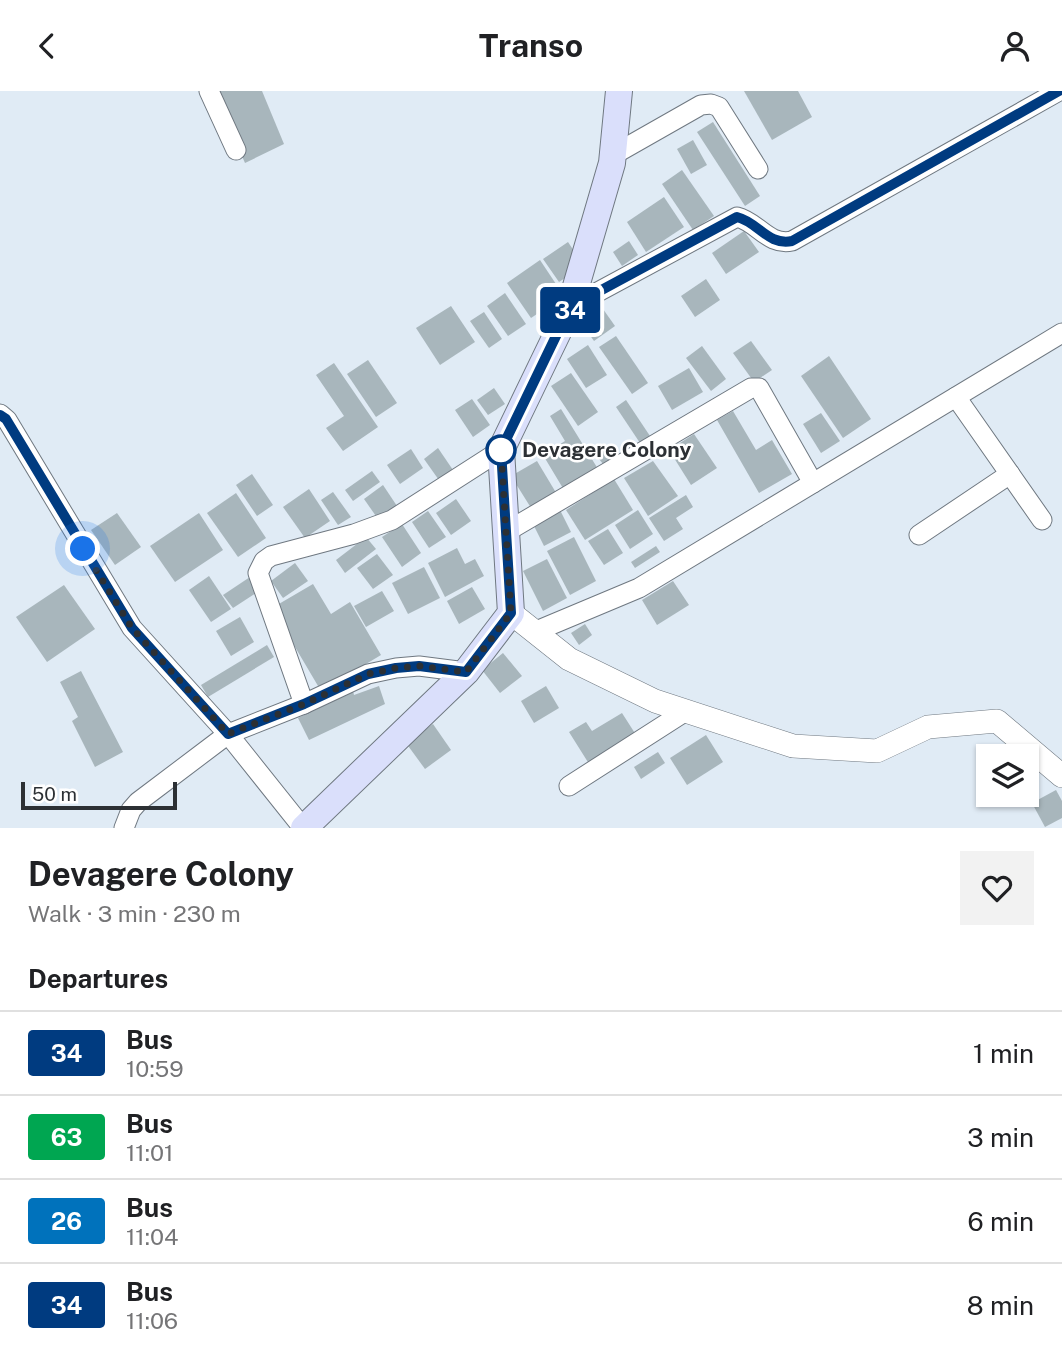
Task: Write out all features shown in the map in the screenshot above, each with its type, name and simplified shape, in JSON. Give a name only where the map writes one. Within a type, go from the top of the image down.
[{"type":"main road","points":[[304,828],[466,672],[511,613],[501,450],[570,307],[613,155],[619,91]]},
{"type":"street","points":[[209,91],[236,151]]},
{"type":"street","points":[[570,307],[737,217],[776,241],[792,241],[1059,91]]},
{"type":"street","points":[[613,155],[701,105],[711,104],[719,107],[758,169]]},
{"type":"street","points":[[534,632],[639,588],[1062,333]]},
{"type":"street","points":[[506,532],[751,388],[760,388],[813,483]]},
{"type":"street","points":[[956,397],[1042,520]]},
{"type":"street","points":[[0,415],[6,419],[132,628],[228,734],[304,828]]},
{"type":"street","points":[[304,704],[258,573],[264,561],[271,556],[354,534],[392,520],[501,450]]},
{"type":"street","points":[[919,534],[1010,474]]},
{"type":"street","points":[[511,613],[569,659],[655,701],[793,746],[877,751],[928,727],[997,721],[1062,776]]},
{"type":"street","points":[[124,828],[131,810],[138,802],[228,734],[304,704],[368,674],[419,666],[466,672]]},
{"type":"street","points":[[569,786],[686,711]]},
{"type":"building","points":[[213,91],[262,91],[284,144],[245,163]]},
{"type":"building","points":[[744,91],[798,91],[812,117],[772,140]]},
{"type":"building","points":[[713,122],[760,196],[745,206],[697,132]]},
{"type":"building","points":[[693,140],[707,165],[691,174],[677,149]]},
{"type":"building","points":[[682,170],[714,216],[693,230],[662,184]]},
{"type":"building","points":[[664,197],[684,227],[646,252],[627,222]]},
{"type":"building","points":[[744,231],[759,252],[726,274],[712,253]]},
{"type":"building","points":[[629,241],[638,255],[622,266],[613,252]]},
{"type":"building","points":[[568,242],[580,260],[567,269],[571,274],[559,282],[543,259]]},
{"type":"building","points":[[540,260],[564,296],[531,318],[507,283]]},
{"type":"building","points":[[706,279],[720,300],[695,317],[681,296]]},
{"type":"building","points":[[505,293],[526,324],[508,336],[487,306]]},
{"type":"building","points":[[451,306],[475,342],[440,365],[416,328]]},
{"type":"building","points":[[603,309],[615,326],[594,341],[582,324]]},
{"type":"building","points":[[484,312],[502,339],[489,348],[470,321]]},
{"type":"building","points":[[616,336],[648,383],[632,394],[599,347]]},
{"type":"building","points":[[751,341],[772,370],[754,382],[733,353]]},
{"type":"building","points":[[588,345],[607,375],[586,388],[567,359]]},
{"type":"building","points":[[702,346],[726,379],[711,391],[686,358]]},
{"type":"building","points":[[829,356],[871,419],[843,438],[801,376]]},
{"type":"building","points":[[368,360],[397,403],[376,417],[347,374]]},
{"type":"building","points":[[334,363],[378,427],[343,451],[326,428],[344,416],[316,375]]},
{"type":"building","points":[[689,368],[703,392],[672,410],[658,386]]},
{"type":"building","points":[[571,373],[598,412],[578,426],[551,386]]},
{"type":"building","points":[[494,388],[505,404],[488,415],[477,400]]},
{"type":"building","points":[[472,399],[490,425],[473,437],[455,410]]},
{"type":"building","points":[[626,400],[652,439],[642,446],[616,407]]},
{"type":"building","points":[[561,409],[598,469],[564,490],[543,455],[565,441],[550,416]]},
{"type":"building","points":[[733,411],[756,450],[772,440],[792,474],[759,493],[717,420]]},
{"type":"building","points":[[821,413],[840,441],[821,453],[803,424]]},
{"type":"building","points":[[694,434],[717,468],[691,485],[669,450]]},
{"type":"building","points":[[602,444],[614,461],[606,468],[593,451]]},
{"type":"building","points":[[438,448],[455,473],[441,483],[424,459]]},
{"type":"building","points":[[411,449],[423,468],[400,484],[387,465]]},
{"type":"building","points":[[537,461],[558,496],[533,511],[511,476]]},
{"type":"building","points":[[653,461],[678,496],[648,516],[624,478]]},
{"type":"building","points":[[372,471],[380,482],[353,501],[345,490]]},
{"type":"building","points":[[252,474],[273,505],[257,516],[236,485]]},
{"type":"building","points":[[614,479],[633,510],[585,540],[566,510]]},
{"type":"building","points":[[383,485],[397,506],[378,519],[364,499]]},
{"type":"building","points":[[309,489],[330,521],[305,538],[283,507]]},
{"type":"building","points":[[333,492],[351,517],[338,525],[321,500]]},
{"type":"building","points":[[236,493],[266,538],[238,557],[207,513]]},
{"type":"building","points":[[686,495],[693,507],[676,518],[683,529],[664,541],[649,518]]},
{"type":"building","points":[[456,499],[471,521],[451,535],[436,513]]},
{"type":"building","points":[[560,510],[571,532],[544,546],[533,524]]},
{"type":"building","points":[[638,510],[653,534],[630,549],[615,525]]},
{"type":"building","points":[[428,511],[446,537],[429,548],[412,522]]},
{"type":"building","points":[[117,513],[141,547],[115,565],[91,530]]},
{"type":"building","points":[[199,513],[223,550],[175,582],[150,546]]},
{"type":"building","points":[[402,524],[421,553],[402,567],[382,537]]},
{"type":"building","points":[[608,529],[623,553],[604,565],[588,541]]},
{"type":"building","points":[[366,537],[376,549],[345,573],[336,560]]},
{"type":"building","points":[[574,537],[596,581],[570,595],[547,551]]},
{"type":"building","points":[[656,546],[660,552],[635,568],[631,562]]},
{"type":"building","points":[[457,548],[465,564],[475,559],[484,576],[445,597],[428,563]]},
{"type":"building","points":[[377,554],[393,575],[373,589],[357,568]]},
{"type":"building","points":[[547,559],[567,598],[543,611],[523,571]]},
{"type":"building","points":[[295,563],[308,581],[283,598],[271,581]]},
{"type":"building","points":[[424,567],[440,598],[408,614],[392,583]]},
{"type":"building","points":[[253,575],[262,589],[233,608],[223,595]]},
{"type":"building","points":[[209,576],[231,609],[211,622],[189,590]]},
{"type":"building","points":[[673,581],[689,605],[657,625],[642,600]]},
{"type":"building","points":[[313,584],[331,614],[350,602],[381,655],[321,691],[272,608]]},
{"type":"building","points":[[64,585],[95,629],[47,662],[16,617]]},
{"type":"building","points":[[472,587],[485,609],[459,624],[447,601]]},
{"type":"building","points":[[382,591],[394,611],[366,627],[354,606]]},
{"type":"building","points":[[240,617],[254,642],[231,656],[216,631]]},
{"type":"building","points":[[585,624],[592,635],[579,645],[571,633]]},
{"type":"building","points":[[267,645],[274,657],[208,697],[201,685]]},
{"type":"building","points":[[503,653],[522,676],[500,693],[482,670]]},
{"type":"building","points":[[81,671],[123,752],[95,767],[72,721],[78,717],[60,682]]},
{"type":"building","points":[[379,686],[385,704],[309,740],[298,718],[353,691],[354,695]]},
{"type":"building","points":[[546,686],[559,708],[534,723],[521,701]]},
{"type":"building","points":[[622,713],[638,738],[591,767],[569,732],[586,722],[592,731]]},
{"type":"building","points":[[433,724],[451,750],[425,769],[406,743]]},
{"type":"building","points":[[706,735],[723,762],[687,785],[670,758]]},
{"type":"building","points":[[658,752],[665,763],[641,779],[634,767]]},
{"type":"building","points":[[1056,790],[1062,801],[1062,818],[1045,827],[1034,807],[1039,807],[1039,799]]},
{"type":"bus line","name":"34","points":[[0,415],[6,419],[132,628],[228,734],[304,704],[368,674],[419,666],[466,672],[511,613],[501,450],[570,307],[737,217],[776,241],[792,241],[1059,91]]},
{"type":"place","name":"Devagere Colony","points":[[501,450]]},
{"type":"route","points":[[83,549],[132,628],[228,734],[304,704],[368,674],[419,666],[466,672],[511,613],[501,450]]}]
